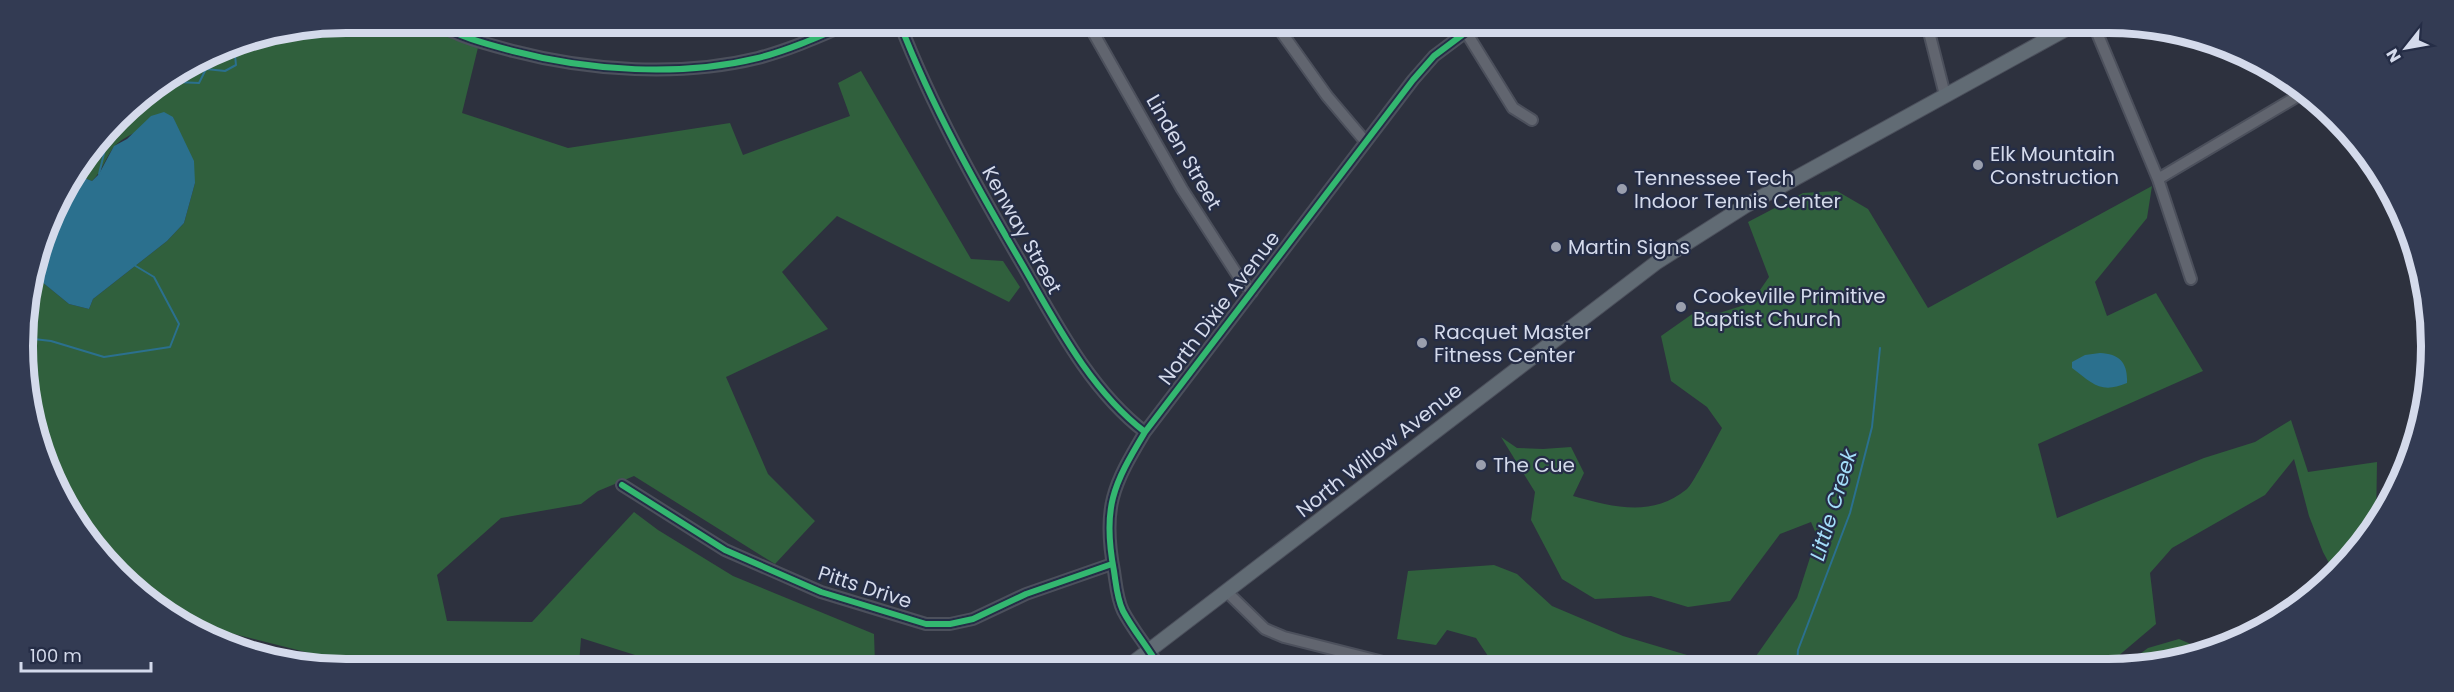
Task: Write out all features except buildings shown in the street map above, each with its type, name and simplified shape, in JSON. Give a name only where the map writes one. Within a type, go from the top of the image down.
[{"type":"main road","name":"North Willow Avenue","points":[[1139,659],[1657,262],[1723,218],[2059,33]]},
{"type":"street","points":[[455,33],[486,44],[562,63],[602,67],[658,68],[715,66],[759,57],[806,43],[828,33]]},
{"type":"street","name":"Kenway Street","points":[[904,33],[934,101],[984,196],[1064,336],[1112,402],[1145,432]]},
{"type":"street","name":"Linden Street","points":[[1094,33],[1182,189],[1240,279],[1252,292]]},
{"type":"street","points":[[1282,33],[1320,88],[1365,141]]},
{"type":"street","name":"North Dixie Avenue","points":[[1155,659],[1122,609],[1112,564],[1109,535],[1110,504],[1118,479],[1145,432],[1365,141],[1434,56],[1465,33]]},
{"type":"street","points":[[1472,33],[1513,108],[1532,120]]},
{"type":"street","points":[[1929,33],[1945,95]]},
{"type":"street","points":[[2097,33],[2158,179],[2192,279]]},
{"type":"street","points":[[2158,179],[2297,97]]},
{"type":"street","name":"Pitts Drive","points":[[622,485],[725,550],[821,592],[926,624],[951,624],[973,619],[1026,594],[1112,564]]},
{"type":"street","points":[[1227,592],[1265,629],[1284,637],[1371,659]]},
{"type":"green space","points":[[346,33],[482,33],[462,113],[568,148],[730,123],[743,155],[850,116],[838,83],[861,71],[971,259],[1003,261],[1020,287],[1009,302],[837,216],[782,272],[828,329],[726,377],[768,474],[815,521],[775,564],[634,476],[598,491],[581,504],[501,518],[437,575],[447,621],[532,622],[634,512],[658,530],[733,576],[874,634],[875,659],[648,659],[581,638],[579,659],[330,658],[230,633],[229,636],[172,606],[140,581],[111,552],[86,520],[65,484],[44,427],[36,387],[33,346],[40,280],[69,304],[89,309],[93,299],[167,241],[184,223],[195,183],[173,117],[141,130],[118,143],[92,181],[83,177],[98,155],[140,111],[172,86],[226,57],[265,44],[305,36]]},
{"type":"green space","points":[[2152,186],[2147,218],[2095,282],[2107,316],[2156,293],[2203,371],[2038,444],[2057,518],[2204,458],[2255,442],[2291,420],[2308,472],[2377,462],[2376,506],[2356,537],[2330,566],[2309,516],[2294,459],[2265,495],[2172,548],[2150,573],[2156,624],[2117,657],[2119,658],[1754,659],[1797,598],[1817,536],[1811,522],[1780,534],[1730,601],[1688,607],[1651,596],[1595,599],[1562,579],[1531,520],[1535,492],[1501,437],[1517,448],[1571,447],[1584,473],[1573,496],[1603,504],[1632,508],[1660,504],[1687,489],[1722,428],[1707,407],[1671,381],[1661,336],[1698,310],[1716,314],[1751,303],[1769,277],[1748,222],[1803,193],[1837,191],[1868,209],[1928,308]]},
{"type":"green space","points":[[1494,565],[1517,574],[1552,606],[1623,636],[1700,659],[1486,659],[1488,656],[1476,638],[1447,630],[1436,645],[1397,639],[1408,571]]},
{"type":"green space","points":[[2179,639],[2196,646],[2169,653],[2135,657],[2148,648]]},
{"type":"water","points":[[164,112],[173,117],[194,161],[195,183],[184,223],[167,241],[93,299],[89,309],[69,304],[40,280],[57,226],[83,177],[92,181],[99,174],[114,146],[127,139],[151,116]]},
{"type":"water","points":[[2100,353],[2113,355],[2121,361],[2126,370],[2127,383],[2110,388],[2098,386],[2072,368],[2072,362],[2085,355]]},
{"type":"waterway","points":[[178,82],[199,83],[206,69],[225,71],[236,65],[235,54]]},
{"type":"waterway","points":[[99,174],[106,146]]},
{"type":"waterway","points":[[33,339],[51,341],[104,357],[170,347],[179,324],[154,277],[134,265]]},
{"type":"waterway","name":"Little Creek","points":[[1797,659],[1798,650],[1850,513],[1872,427],[1880,348]]},
{"type":"cycle path","points":[[456,33],[473,40],[542,58],[635,69],[698,68],[728,64],[758,58],[826,33]]},
{"type":"cycle path","points":[[904,33],[926,86],[956,146],[1061,332],[1107,396],[1145,432]]},
{"type":"cycle path","points":[[1154,659],[1123,611],[1117,591],[1109,530],[1110,513],[1125,467],[1145,432],[1413,80],[1434,56],[1465,33]]},
{"type":"cycle path","points":[[622,485],[725,550],[821,592],[926,624],[950,624],[973,619],[1026,594],[1112,564]]},
{"type":"place","name":"Elk Mountain Construction","points":[[1978,165]]},
{"type":"place","name":"Tennessee Tech Indoor Tennis Center","points":[[1622,189]]},
{"type":"place","name":"Martin Signs","points":[[1556,247]]},
{"type":"place","name":"Cookeville Primitive Baptist Church","points":[[1681,307]]},
{"type":"place","name":"Racquet Master Fitness Center","points":[[1422,343]]},
{"type":"place","name":"The Cue","points":[[1481,465]]}]
